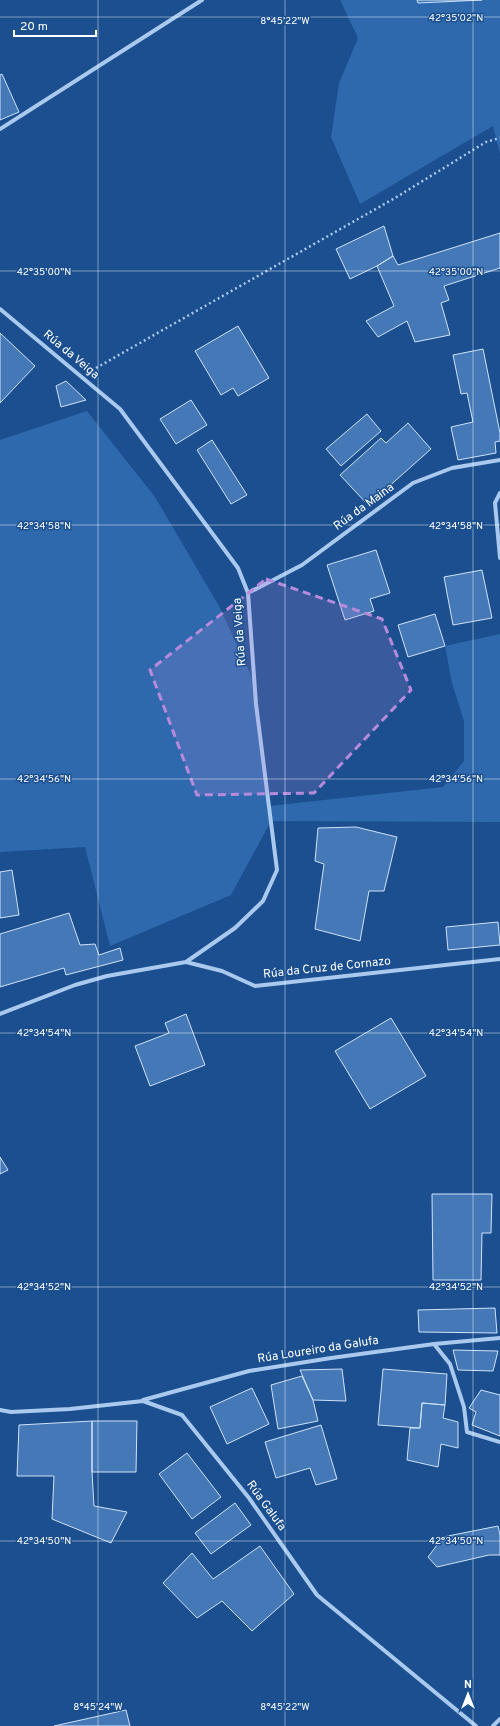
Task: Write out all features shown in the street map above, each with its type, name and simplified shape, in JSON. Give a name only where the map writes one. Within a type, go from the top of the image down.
[{"type":"street","points":[[0,128],[202,0]]},
{"type":"street","name":"Rúa da Veiga","points":[[0,309],[120,409],[238,568],[248,593],[256,704],[277,870],[262,901],[236,928],[186,962]]},
{"type":"street","name":"Rúa da Maina","points":[[248,593],[302,565],[413,483],[452,468],[500,460]]},
{"type":"street","points":[[500,493],[495,503],[500,558]]},
{"type":"street","name":"Rúa da Cruz de Cornazo","points":[[0,1014],[75,985],[108,976],[186,962],[222,971],[255,986],[500,959]]},
{"type":"street","name":"Rúa Loureiro da Galufa","points":[[143,1401],[249,1371],[434,1344],[500,1338]]},
{"type":"street","points":[[434,1344],[450,1364],[464,1407],[466,1432],[500,1442]]},
{"type":"street","name":"Rúa Galufa","points":[[0,1410],[11,1412],[70,1409],[143,1401],[182,1415],[249,1498],[317,1595],[476,1726]]},
{"type":"street","points":[[493,1726],[500,1719]]},
{"type":"path","points":[[82,376],[395,198],[486,142],[500,138]]},
{"type":"highlighted area","points":[[266,579],[382,619],[411,690],[314,793],[197,795],[150,670]]},
{"type":"shaded area","points":[[340,0],[500,0],[500,154],[493,126],[360,204],[331,137],[339,83],[358,38]]},
{"type":"shaded area","points":[[87,411],[155,497],[219,606],[254,682],[269,806],[443,787],[464,761],[464,721],[452,683],[445,646],[500,634],[500,822],[271,821],[231,895],[110,946],[85,847],[0,852],[0,440]]},
{"type":"building","points":[[417,0],[482,0],[418,3]]},
{"type":"building","points":[[2,74],[19,112],[0,120],[0,75]]},
{"type":"building","points":[[384,226],[393,256],[377,266],[350,279],[336,249]]},
{"type":"building","points":[[500,233],[500,268],[444,286],[449,300],[441,303],[450,335],[415,342],[407,321],[378,337],[366,321],[394,306],[377,266],[393,256],[398,265]]},
{"type":"building","points":[[238,326],[269,378],[238,396],[233,388],[221,395],[195,351]]},
{"type":"building","points":[[0,333],[35,366],[0,403]]},
{"type":"building","points":[[483,349],[500,433],[500,441],[495,442],[496,453],[458,460],[451,427],[473,422],[467,393],[461,394],[453,355]]},
{"type":"building","points":[[66,381],[86,400],[61,407],[56,386]]},
{"type":"building","points":[[191,400],[207,425],[176,444],[160,419]]},
{"type":"building","points":[[367,414],[381,431],[341,466],[326,449]]},
{"type":"building","points":[[408,423],[431,449],[368,505],[340,475],[381,438],[386,443]]},
{"type":"building","points":[[212,440],[247,495],[231,504],[197,450]]},
{"type":"building","points":[[376,550],[390,593],[370,599],[374,611],[345,620],[327,565]]},
{"type":"building","points":[[482,570],[492,618],[453,625],[444,577]]},
{"type":"building","points":[[435,614],[445,646],[408,657],[398,625]]},
{"type":"building","points":[[356,827],[397,837],[384,891],[369,891],[360,941],[315,929],[324,864],[315,861],[318,828]]},
{"type":"building","points":[[12,870],[19,915],[0,918],[0,872]]},
{"type":"building","points":[[69,913],[80,945],[95,944],[99,955],[120,948],[123,960],[66,975],[64,968],[0,987],[0,934]]},
{"type":"building","points":[[498,922],[500,945],[448,950],[446,927]]},
{"type":"building","points":[[186,1014],[205,1065],[150,1086],[135,1046],[169,1033],[165,1023]]},
{"type":"building","points":[[391,1018],[426,1076],[370,1109],[335,1051]]},
{"type":"building","points":[[0,1157],[8,1170],[0,1174]]},
{"type":"building","points":[[432,1194],[492,1194],[491,1233],[482,1233],[481,1280],[433,1280]]},
{"type":"building","points":[[495,1308],[497,1333],[419,1332],[418,1310]]},
{"type":"building","points":[[453,1350],[498,1351],[493,1371],[458,1370]]},
{"type":"building","points":[[342,1369],[346,1401],[313,1400],[300,1370]]},
{"type":"building","points":[[383,1369],[447,1374],[445,1405],[422,1403],[420,1428],[378,1425]]},
{"type":"building","points":[[302,1376],[313,1400],[318,1421],[278,1429],[271,1385]]},
{"type":"building","points":[[252,1388],[269,1424],[227,1444],[210,1407]]},
{"type":"building","points":[[481,1390],[500,1395],[500,1436],[472,1425],[476,1412],[469,1408]]},
{"type":"building","points":[[422,1403],[445,1405],[443,1418],[458,1422],[458,1448],[441,1444],[438,1467],[407,1460],[410,1428],[420,1428]]},
{"type":"building","points":[[92,1421],[137,1421],[136,1472],[92,1472]]},
{"type":"building","points":[[92,1421],[94,1506],[127,1512],[111,1543],[52,1519],[54,1476],[17,1476],[19,1425]]},
{"type":"building","points":[[321,1425],[337,1479],[316,1485],[310,1468],[276,1478],[265,1442]]},
{"type":"building","points":[[187,1453],[221,1497],[192,1519],[159,1474]]},
{"type":"building","points":[[235,1503],[251,1525],[211,1554],[195,1533]]},
{"type":"building","points":[[498,1526],[500,1535],[500,1555],[489,1555],[437,1567],[428,1557],[443,1537]]},
{"type":"building","points":[[260,1546],[294,1594],[252,1631],[222,1601],[197,1618],[163,1583],[192,1553],[213,1579]]},
{"type":"building","points":[[126,1710],[130,1726],[54,1726]]}]
